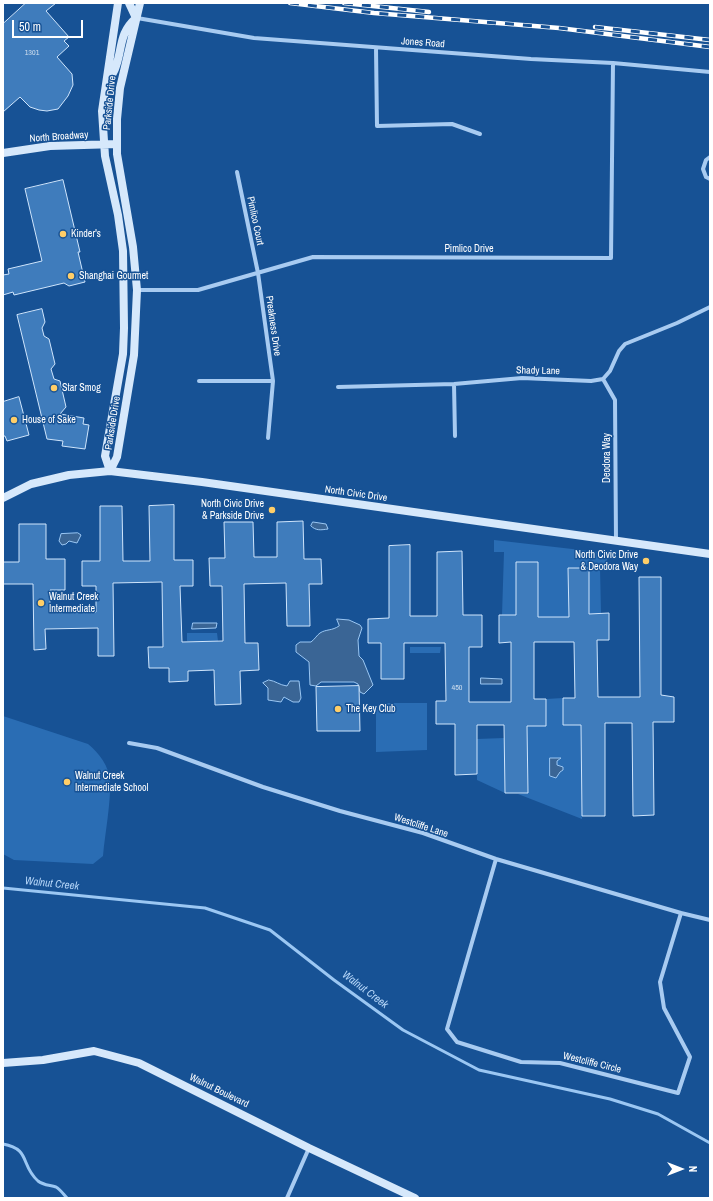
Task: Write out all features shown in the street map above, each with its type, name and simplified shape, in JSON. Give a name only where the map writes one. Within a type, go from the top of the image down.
[{"type":"street","name":"Parkside Drive","points":[[110,471],[105,456],[123,354],[125,290],[123,250],[103,144],[102,111],[104,87],[118,3]]},
{"type":"street","points":[[104,87],[115,69],[120,43],[126,28],[136,18],[131,9],[130,3]]},
{"type":"street","name":"Parkside Drive","points":[[110,471],[117,457],[134,355],[137,290],[133,247],[116,144],[120,88],[140,3]]},
{"type":"street","name":"Jones Road","points":[[136,18],[254,38],[531,59],[613,63],[710,72]]},
{"type":"street","points":[[376,48],[376,126],[452,124],[480,134]]},
{"type":"street","name":"Pimlico Drive","points":[[137,290],[198,290],[313,256],[611,258],[613,63]]},
{"type":"street","name":"North Broadway","points":[[3,153],[50,146],[116,144]]},
{"type":"street","points":[[710,157],[706,160],[703,169],[706,177],[710,179]]},
{"type":"street","name":"Pimlico Court","points":[[237,172],[258,273]]},
{"type":"street","name":"Preakness Drive","points":[[258,273],[273,380],[268,438]]},
{"type":"street","points":[[603,379],[610,371],[619,351],[625,344],[678,323],[710,307]]},
{"type":"street","name":"Shady Lane","points":[[338,387],[454,384],[522,378],[591,381],[603,379]]},
{"type":"street","name":"Deodora Way","points":[[603,379],[615,400],[616,541]]},
{"type":"street","points":[[199,381],[273,380]]},
{"type":"street","points":[[454,384],[455,436]]},
{"type":"street","name":"North Civic Drive","points":[[3,498],[31,484],[69,475],[110,471],[202,482],[487,524],[710,554]]},
{"type":"street","name":"Westcliffe Lane","points":[[129,743],[157,748],[263,787],[423,833],[496,859],[681,913],[710,920]]},
{"type":"street","name":"Westcliffe Circle","points":[[496,859],[447,1029],[457,1042],[514,1060],[522,1062],[560,1063],[678,1093],[690,1057],[664,1008],[660,982],[681,913]]},
{"type":"street","name":"Walnut Boulevard","points":[[3,1063],[43,1060],[94,1051],[139,1063],[309,1148],[415,1198]]},
{"type":"street","points":[[287,1198],[309,1148]]},
{"type":"shaded area","points":[[313,522],[326,524],[328,529],[315,529],[311,526]]},
{"type":"shaded area","points":[[78,533],[81,535],[77,543],[69,541],[62,545],[59,541],[61,534]]},
{"type":"shaded area","points":[[494,540],[607,553],[607,568],[600,568],[601,613],[589,614],[589,568],[569,568],[569,617],[538,617],[538,562],[516,562],[516,615],[502,615],[504,552],[494,552]]},
{"type":"shaded area","points":[[337,619],[349,620],[360,625],[362,628],[358,640],[359,656],[363,660],[373,685],[364,694],[360,692],[358,684],[354,682],[321,682],[316,686],[310,685],[309,662],[296,652],[296,645],[300,642],[311,642],[320,633],[339,626]]},
{"type":"shaded area","points":[[193,623],[217,623],[216,628],[192,629]]},
{"type":"shaded area","points":[[187,633],[217,633],[218,641],[187,641]]},
{"type":"shaded area","points":[[410,647],[441,647],[440,653],[410,653]]},
{"type":"shaded area","points":[[481,678],[502,679],[502,684],[481,684]]},
{"type":"shaded area","points":[[269,680],[287,686],[290,681],[299,681],[301,698],[299,702],[293,702],[284,697],[281,702],[268,700],[268,688],[263,683]]},
{"type":"shaded area","points":[[563,698],[563,725],[581,725],[582,819],[518,794],[528,793],[527,726],[546,726],[546,699]]},
{"type":"shaded area","points":[[427,703],[427,750],[376,752],[376,709],[379,704]]},
{"type":"shaded area","name":"Walnut Creek Intermediate School","points":[[3,716],[88,744],[103,760],[108,770],[110,781],[109,808],[103,856],[93,864],[14,860],[3,854]]},
{"type":"shaded area","points":[[504,738],[505,793],[477,780],[477,739]]},
{"type":"shaded area","points":[[550,758],[561,758],[557,761],[557,765],[563,767],[563,770],[556,778],[550,776]]},
{"type":"building","points":[[26,3],[56,3],[46,11],[69,37],[64,41],[69,46],[57,57],[72,74],[73,85],[68,96],[58,109],[47,111],[39,110],[30,107],[20,97],[3,112],[3,24]]},
{"type":"building","points":[[63,180],[80,252],[78,252],[85,282],[69,286],[64,283],[14,295],[13,292],[3,295],[3,275],[9,274],[8,269],[42,261],[25,189]]},
{"type":"building","points":[[42,309],[45,322],[42,328],[44,336],[49,339],[55,364],[51,369],[54,379],[60,381],[66,407],[60,414],[84,418],[83,424],[89,425],[85,449],[62,446],[63,441],[47,439],[17,315]]},
{"type":"building","points":[[19,397],[29,435],[7,441],[5,436],[3,436],[3,402]]},
{"type":"building","points":[[174,505],[174,560],[193,560],[193,586],[180,586],[182,642],[223,641],[222,586],[210,586],[209,558],[225,558],[224,522],[253,522],[254,557],[277,557],[277,522],[303,521],[304,559],[321,559],[322,584],[309,584],[310,626],[287,626],[286,583],[244,584],[245,643],[258,643],[259,670],[240,671],[241,704],[215,705],[214,670],[188,671],[188,681],[169,682],[169,668],[149,668],[148,647],[163,647],[162,582],[113,583],[114,656],[98,656],[98,628],[45,629],[46,649],[34,650],[33,584],[3,584],[3,562],[19,562],[19,524],[46,524],[46,559],[65,559],[65,590],[50,590],[50,612],[96,612],[96,586],[82,586],[82,561],[100,561],[100,506],[122,506],[123,561],[150,561],[149,506]]},
{"type":"building","points":[[410,545],[410,616],[437,616],[437,552],[462,551],[463,615],[482,615],[482,647],[469,647],[469,702],[511,702],[511,642],[499,643],[499,615],[516,615],[516,562],[538,562],[538,617],[569,617],[568,568],[589,568],[589,614],[609,613],[609,640],[597,640],[598,697],[640,697],[639,577],[661,577],[661,695],[674,697],[674,722],[653,722],[654,815],[633,816],[632,723],[605,723],[605,816],[582,816],[581,725],[563,725],[563,698],[575,698],[574,642],[534,642],[534,699],[546,699],[546,726],[527,726],[528,793],[505,793],[504,725],[477,725],[477,774],[455,775],[455,724],[436,724],[436,701],[446,701],[445,643],[404,643],[404,679],[381,679],[381,643],[368,643],[368,619],[389,618],[389,546]]},
{"type":"building","name":"The Key Club","points":[[359,686],[360,731],[317,731],[316,687]]},
{"type":"waterway","name":"Walnut Creek","points":[[3,888],[205,908],[270,930],[334,980],[403,1030],[479,1070],[610,1099],[658,1114],[710,1143]]},
{"type":"waterway","points":[[3,1144],[12,1146],[22,1154],[32,1175],[38,1181],[56,1187],[67,1198]]},
{"type":"railway","points":[[290,3],[374,13],[559,28],[710,47]]},
{"type":"railway","points":[[344,3],[429,12]]},
{"type":"railway","points":[[595,27],[710,40]]},
{"type":"place","name":"Kinder's","points":[[63,234]]},
{"type":"place","name":"Shanghai Gourmet","points":[[71,276]]},
{"type":"place","name":"Star Smog","points":[[54,388]]},
{"type":"place","name":"House of Sake","points":[[14,420]]},
{"type":"place","name":"North Civic Drive & Parkside Drive","points":[[272,510]]},
{"type":"place","name":"North Civic Drive & Deodora Way","points":[[646,561]]},
{"type":"place","name":"Walnut Creek Intermediate","points":[[41,603]]},
{"type":"place","name":"The Key Club","points":[[338,709]]},
{"type":"place","name":"Walnut Creek Intermediate School","points":[[67,782]]}]
